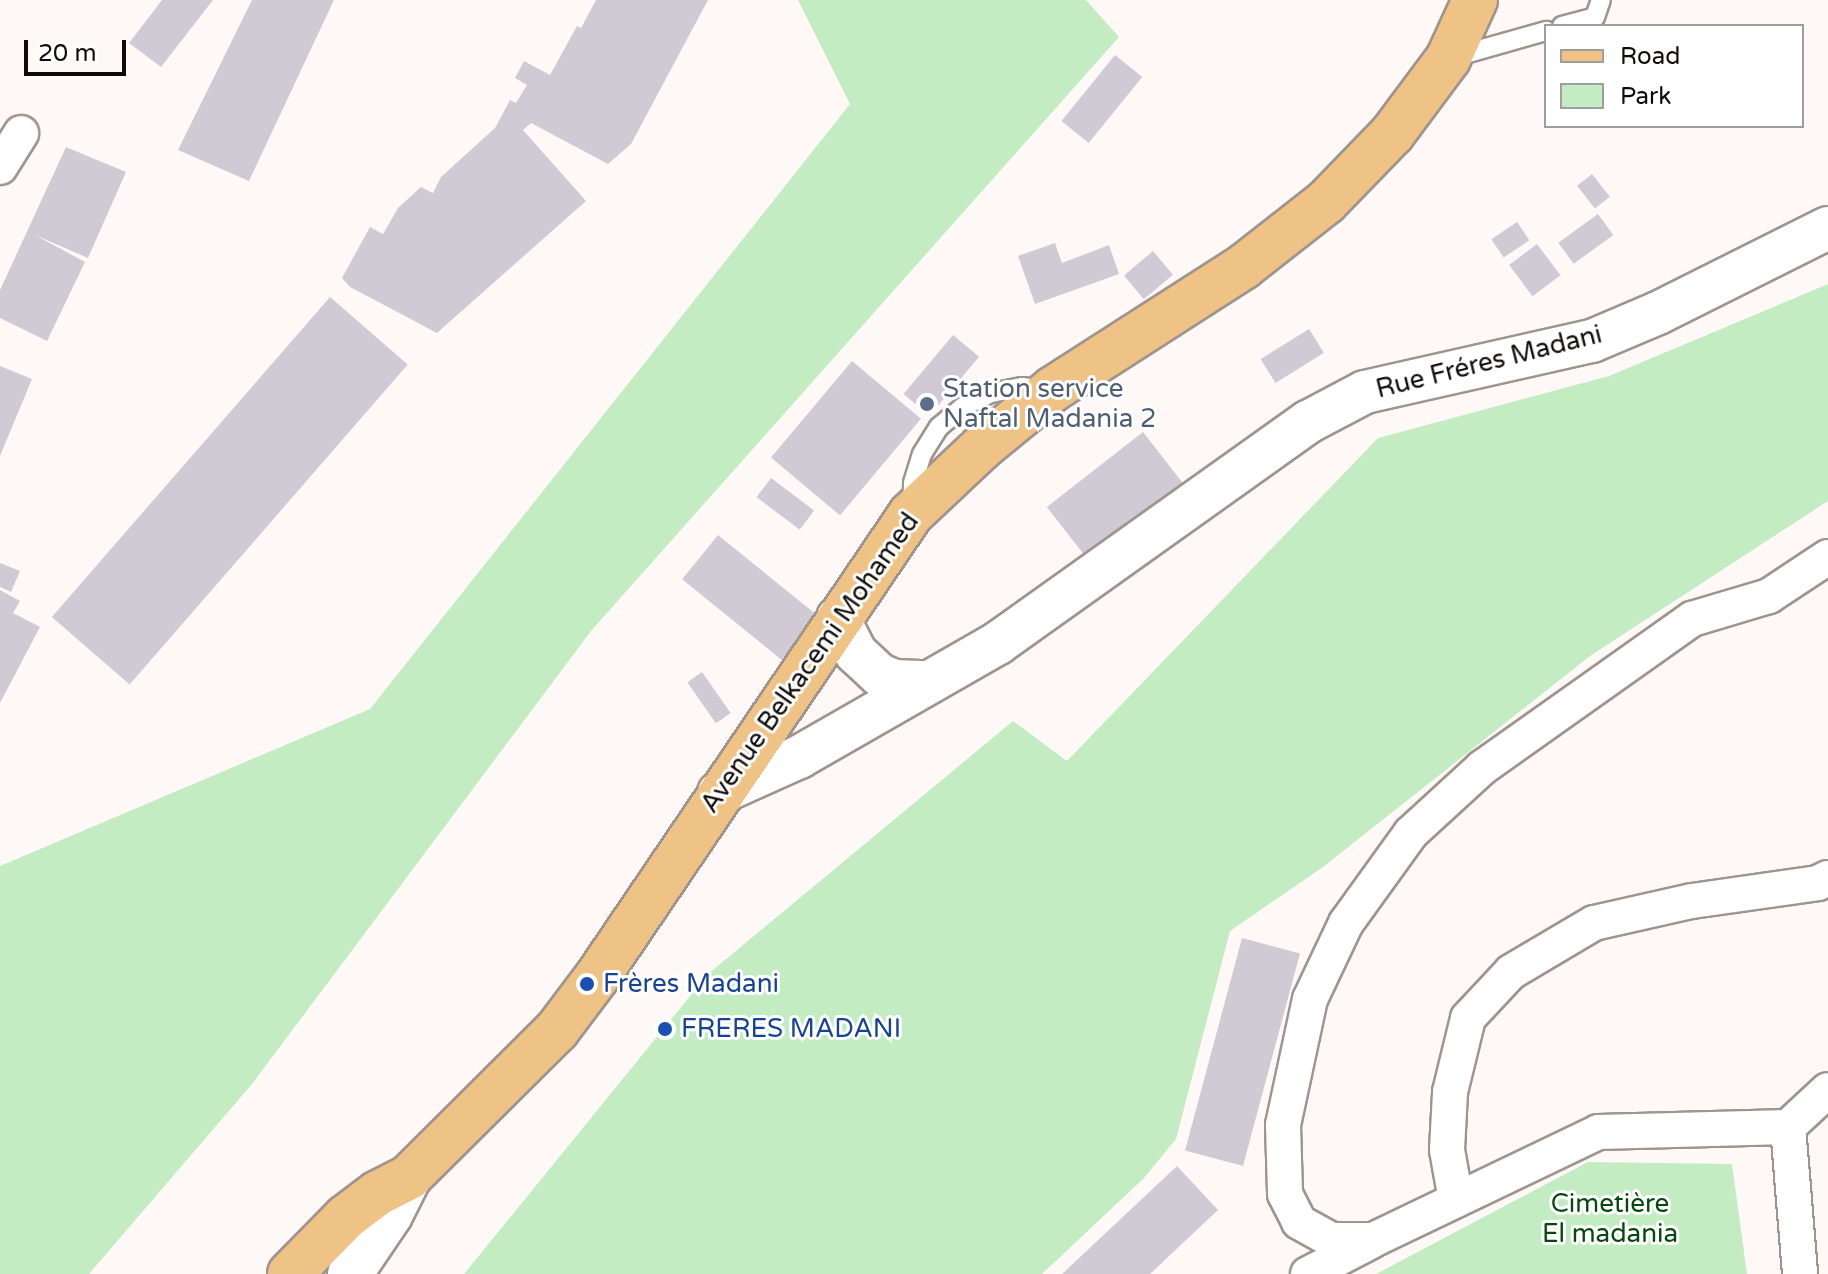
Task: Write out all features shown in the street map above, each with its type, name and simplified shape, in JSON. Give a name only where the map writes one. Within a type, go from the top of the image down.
[{"type":"main road","name":"Avenue Belkacemi Mohamed","points":[[290,1274],[346,1217],[378,1193],[409,1177],[557,1030],[597,977],[911,514],[981,448],[1053,389],[1243,267],[1326,202],[1392,134],[1448,59],[1475,0]]},
{"type":"main road","points":[[350,1274],[390,1215],[409,1177]]},
{"type":"street","points":[[0,167],[21,133]]},
{"type":"street","name":"Rue Fréres Madani","points":[[719,793],[799,757],[998,643],[1308,422],[1365,392],[1592,341],[1828,228]]},
{"type":"street","points":[[1373,1240],[1332,1240],[1299,1222],[1285,1194],[1283,1125],[1307,1013],[1346,923],[1411,833],[1483,767],[1692,619],[1769,596],[1828,557]]},
{"type":"street","points":[[838,618],[867,665],[894,681],[927,682]]},
{"type":"street","points":[[1456,1200],[1447,1150],[1450,1092],[1468,1018],[1511,972],[1594,923],[1692,901],[1818,883],[1828,878]]},
{"type":"street","points":[[1308,1274],[1598,1132],[1788,1127],[1828,1090]]},
{"type":"street","points":[[1788,1127],[1800,1274]]},
{"type":"lane","points":[[1569,24],[1595,17],[1601,0]]},
{"type":"lane","points":[[1448,59],[1544,32]]},
{"type":"green space","points":[[798,0],[1086,0],[1119,37],[591,631],[252,1084],[89,1274],[0,1274],[0,866],[370,709],[850,104]]},
{"type":"green space","points":[[1828,284],[1828,501],[1590,656],[1323,867],[1230,931],[1176,1139],[1144,1178],[1042,1274],[464,1274],[708,974],[1013,721],[1067,761],[1378,438],[1609,376]]},
{"type":"green space","name":"Cimetière El madania","points":[[1588,1162],[1732,1164],[1747,1274],[1376,1274]]},
{"type":"building","points":[[162,0],[213,0],[161,67],[129,43]]},
{"type":"building","points":[[252,0],[334,0],[249,181],[178,150]]},
{"type":"building","points":[[596,0],[708,0],[631,144],[608,164],[531,123],[523,130],[586,201],[437,333],[350,287],[342,278],[370,227],[383,234],[398,208],[421,187],[433,193],[441,177],[495,128],[510,100],[516,103],[527,85],[515,78],[524,61],[550,75],[577,26],[581,28]]},
{"type":"building","points":[[1115,55],[1142,77],[1089,143],[1062,121]]},
{"type":"building","points":[[66,147],[126,172],[88,258],[35,235],[85,262],[47,341],[0,318],[0,290]]},
{"type":"building","points":[[1592,174],[1610,197],[1595,209],[1577,186]]},
{"type":"building","points":[[1598,214],[1613,235],[1574,264],[1558,243]]},
{"type":"building","points":[[1517,222],[1529,240],[1504,258],[1491,239]]},
{"type":"building","points":[[1055,243],[1062,263],[1109,245],[1119,274],[1035,304],[1018,256]]},
{"type":"building","points":[[1537,244],[1560,275],[1533,296],[1509,265]]},
{"type":"building","points":[[1153,251],[1173,275],[1144,299],[1124,275]]},
{"type":"building","points":[[330,297],[408,365],[130,685],[52,617]]},
{"type":"building","points":[[1309,329],[1324,353],[1275,383],[1261,359]]},
{"type":"building","points":[[953,335],[979,357],[930,416],[904,394]]},
{"type":"building","points":[[852,361],[921,419],[840,515],[771,458]]},
{"type":"building","points":[[0,366],[32,379],[0,456]]},
{"type":"building","points":[[1143,432],[1186,487],[1090,562],[1047,507]]},
{"type":"building","points":[[771,478],[814,510],[800,530],[757,497]]},
{"type":"building","points":[[718,535],[817,616],[782,660],[682,579]]},
{"type":"building","points":[[0,563],[20,571],[11,592],[0,587]]},
{"type":"building","points":[[0,590],[20,601],[13,613],[40,627],[0,703]]},
{"type":"building","points":[[702,672],[731,713],[716,723],[687,682]]},
{"type":"building","points":[[1242,938],[1300,954],[1243,1166],[1185,1151]]},
{"type":"building","points":[[1177,1166],[1218,1210],[1150,1274],[1062,1274]]},
{"type":"place","name":"Station service Naftal Madania 2","points":[[927,404]]},
{"type":"place","name":"Frères Madani","points":[[587,984]]},
{"type":"place","name":"FRERES MADANI","points":[[665,1029]]}]
